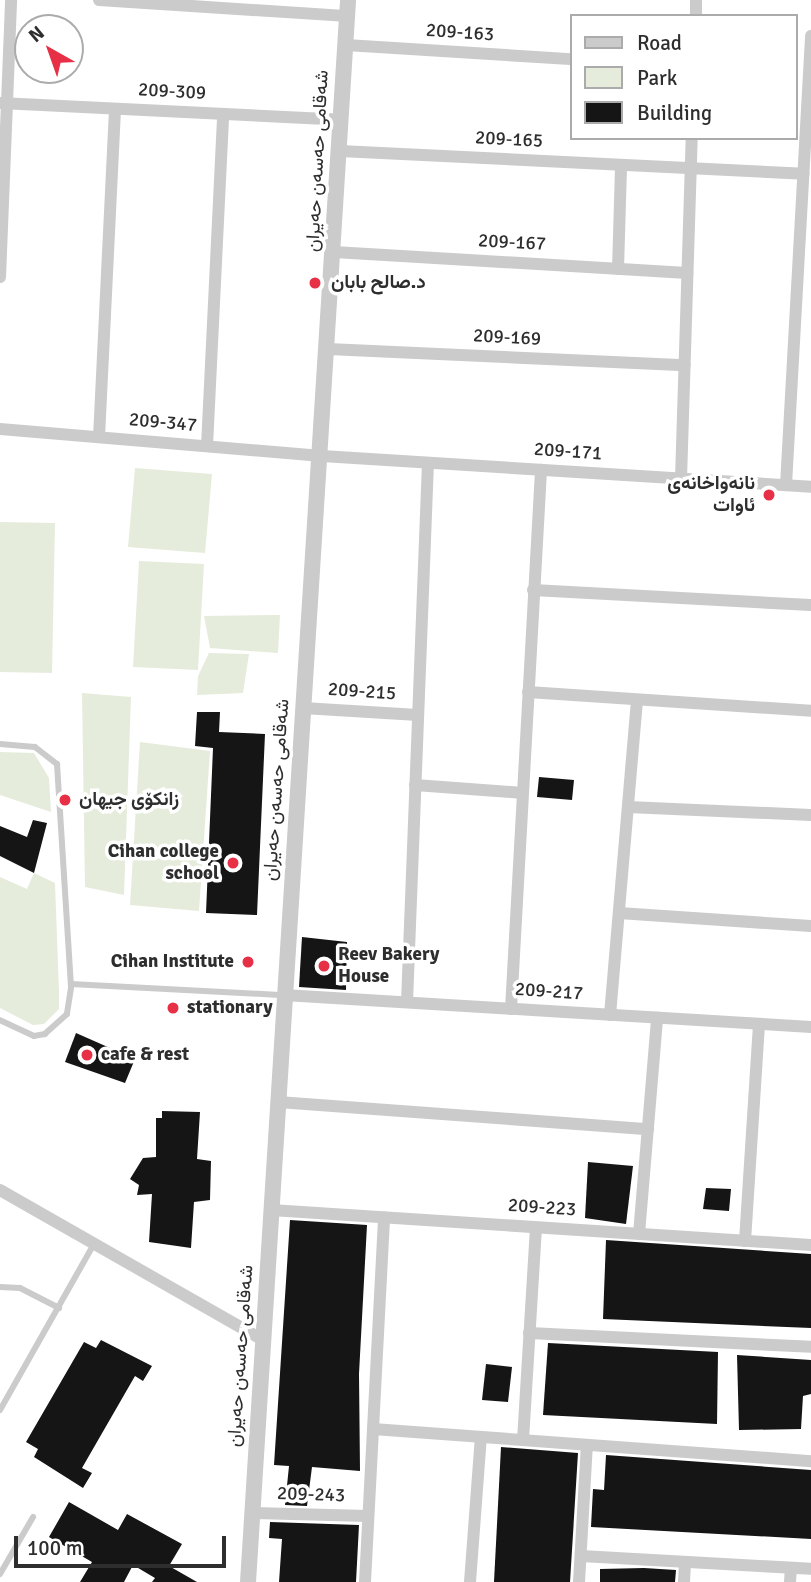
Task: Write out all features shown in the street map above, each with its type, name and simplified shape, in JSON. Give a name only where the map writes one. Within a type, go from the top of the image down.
[{"type":"street","points":[[0,277],[11,0]]},
{"type":"street","points":[[99,0],[348,8]]},
{"type":"street","name":"شەقامی حەسەن حەیران","points":[[248,1582],[284,995],[322,456],[348,8]]},
{"type":"street","points":[[786,485],[806,224],[803,174],[808,133],[811,36]]},
{"type":"street","name":"209-163","points":[[346,45],[570,59]]},
{"type":"street","name":"209-309","points":[[5,103],[342,120]]},
{"type":"street","points":[[99,437],[115,109]]},
{"type":"street","points":[[206,446],[223,114]]},
{"type":"street","points":[[681,479],[692,140]]},
{"type":"street","name":"209-165","points":[[340,150],[803,174]]},
{"type":"street","points":[[618,269],[621,165]]},
{"type":"street","name":"209-167","points":[[334,252],[687,273]]},
{"type":"street","name":"209-169","points":[[328,349],[685,365]]},
{"type":"street","name":"209-347","points":[[0,429],[322,456]]},
{"type":"street","name":"209-171","points":[[322,456],[811,487]]},
{"type":"street","points":[[407,1002],[428,463]]},
{"type":"street","points":[[511,1009],[541,470]]},
{"type":"street","points":[[533,590],[811,605]]},
{"type":"street","points":[[528,692],[811,711]]},
{"type":"street","points":[[610,1015],[637,701]]},
{"type":"street","name":"209-215","points":[[303,708],[418,715]]},
{"type":"street","points":[[415,785],[523,793]]},
{"type":"street","points":[[628,807],[811,815]]},
{"type":"street","points":[[619,913],[811,926]]},
{"type":"street","name":"209-217","points":[[284,995],[811,1027]]},
{"type":"street","points":[[639,1234],[657,1018]]},
{"type":"street","points":[[745,1241],[759,1024]]},
{"type":"street","points":[[278,1102],[648,1129]]},
{"type":"street","points":[[0,1190],[263,1340]]},
{"type":"street","name":"209-223","points":[[271,1210],[811,1245]]},
{"type":"street","points":[[365,1582],[384,1217]]},
{"type":"street","points":[[523,1440],[536,1227]]},
{"type":"street","points":[[529,1333],[811,1347]]},
{"type":"street","points":[[373,1429],[811,1461]]},
{"type":"street","points":[[470,1582],[481,1437]]},
{"type":"street","points":[[579,1582],[587,1445]]},
{"type":"street","name":"209-243","points":[[252,1513],[368,1516]]},
{"type":"street","points":[[581,1556],[811,1569]]},
{"type":"street","points":[[684,1582],[685,1562]]},
{"type":"street","points":[[790,1582],[791,1568]]},
{"type":"lane","points":[[0,744],[35,747],[57,764],[71,984],[67,1014],[46,1034],[34,1036],[0,1020]]},
{"type":"lane","points":[[71,984],[284,995]]},
{"type":"lane","points":[[0,1410],[95,1242]]},
{"type":"lane","points":[[0,1287],[20,1288],[58,1308]]},
{"type":"lane","points":[[0,1574],[33,1517]]},
{"type":"green space","points":[[135,468],[212,474],[205,553],[128,547]]},
{"type":"green space","points":[[0,522],[55,523],[52,673],[0,672]]},
{"type":"green space","points":[[139,561],[204,564],[198,670],[133,667]]},
{"type":"green space","points":[[280,615],[278,653],[210,648],[204,616]]},
{"type":"green space","points":[[209,653],[249,654],[243,693],[197,695],[198,676]]},
{"type":"green space","points":[[82,693],[131,697],[124,895],[85,887]]},
{"type":"green space","points":[[140,742],[210,751],[199,911],[130,905]]},
{"type":"green space","points":[[0,752],[34,753],[49,778],[51,812],[0,795]]},
{"type":"green space","points":[[34,873],[55,883],[59,1009],[44,1024],[33,1025],[0,1008],[0,877],[27,889]]},
{"type":"building","name":"Cihan college school","points":[[197,712],[220,712],[219,732],[265,734],[257,915],[206,913],[213,748],[195,746]]},
{"type":"building","points":[[539,777],[574,780],[572,800],[537,797]]},
{"type":"building","points":[[33,820],[47,823],[34,873],[0,856],[0,826],[27,837]]},
{"type":"building","name":"Reev Bakery House","points":[[302,937],[347,942],[346,990],[299,987]]},
{"type":"building","points":[[76,1033],[135,1059],[125,1083],[65,1062]]},
{"type":"building","points":[[162,1111],[200,1112],[197,1159],[211,1161],[210,1200],[194,1202],[191,1248],[149,1242],[152,1194],[137,1195],[139,1185],[130,1179],[143,1158],[156,1157],[156,1118],[162,1118]]},
{"type":"building","points":[[588,1162],[633,1166],[626,1224],[585,1218]]},
{"type":"building","points":[[706,1188],[731,1189],[729,1211],[703,1209]]},
{"type":"building","points":[[290,1220],[367,1225],[359,1374],[360,1471],[312,1467],[307,1506],[285,1505],[289,1466],[274,1465]]},
{"type":"building","points":[[606,1240],[811,1254],[811,1328],[603,1319]]},
{"type":"building","points":[[101,1340],[152,1366],[143,1381],[135,1376],[82,1468],[92,1473],[83,1488],[34,1457],[38,1449],[26,1442],[84,1342],[96,1348]]},
{"type":"building","points":[[548,1343],[718,1352],[717,1424],[543,1415]]},
{"type":"building","points":[[737,1355],[811,1360],[811,1394],[803,1396],[801,1429],[739,1430]]},
{"type":"building","points":[[486,1364],[512,1367],[508,1402],[482,1400]]},
{"type":"building","points":[[501,1447],[578,1453],[570,1582],[494,1582]]},
{"type":"building","points":[[606,1455],[811,1470],[811,1539],[591,1527],[593,1489],[604,1490]]},
{"type":"building","points":[[69,1502],[118,1530],[127,1514],[182,1544],[169,1566],[197,1582],[152,1582],[155,1578],[133,1565],[124,1582],[80,1582],[92,1562],[49,1537]]},
{"type":"building","points":[[270,1522],[359,1525],[356,1582],[279,1582],[282,1539],[269,1538]]},
{"type":"building","points":[[600,1569],[676,1570],[675,1582],[600,1582]]},
{"type":"place","name":"د.صالح بابان","points":[[315,283]]},
{"type":"place","name":"نانەواخانەی ئاوات","points":[[769,495]]},
{"type":"place","name":"زانکۆی جیھان","points":[[65,800]]},
{"type":"place","name":"Cihan college school","points":[[233,863]]},
{"type":"place","name":"Cihan Institute","points":[[248,962]]},
{"type":"place","name":"Reev Bakery House","points":[[324,966]]},
{"type":"place","name":"stationary","points":[[173,1008]]},
{"type":"place","name":"cafe & rest","points":[[87,1055]]}]
